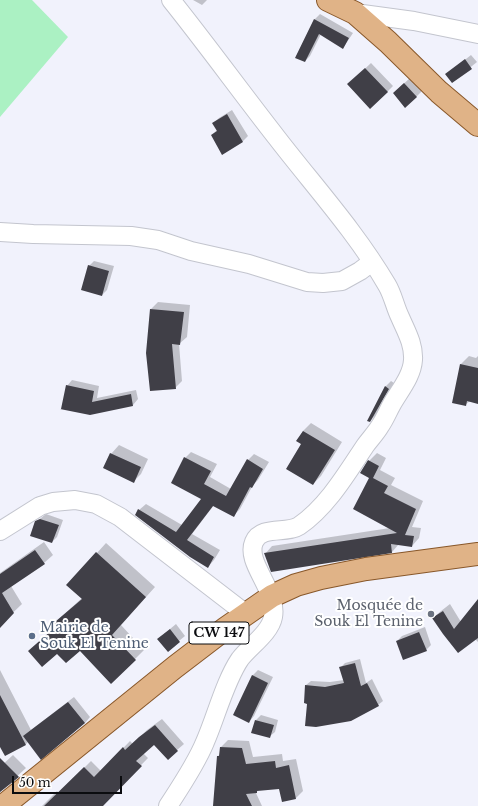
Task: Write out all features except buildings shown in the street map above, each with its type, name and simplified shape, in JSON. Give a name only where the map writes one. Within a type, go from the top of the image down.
[{"type":"main road","points":[[328,0],[355,14],[388,42],[439,92],[478,125]]},
{"type":"main road","name":"CW 147","points":[[3,806],[175,667],[272,596],[296,585],[321,578],[366,569],[478,554]]},
{"type":"street","points":[[168,806],[181,787],[204,744],[238,663],[248,649],[264,634],[270,625],[273,616],[272,596],[254,559],[254,541],[258,536],[268,532],[297,528],[323,503],[380,427],[403,387],[413,362],[412,344],[388,288],[372,262],[171,0]]},
{"type":"street","points":[[355,14],[414,21],[478,34]]},
{"type":"street","points":[[0,232],[125,236],[151,239],[191,251],[249,264],[307,282],[323,283],[342,281],[372,262]]},
{"type":"street","points":[[0,531],[40,506],[53,502],[75,500],[96,504],[120,517],[246,614]]},
{"type":"green space","points":[[0,0],[32,0],[68,37],[0,117]]},
{"type":"place","name":"Mosquée de Souk El Tenine","points":[[431,614]]},
{"type":"place","name":"Mairie de Souk El Tenine","points":[[32,636]]}]
